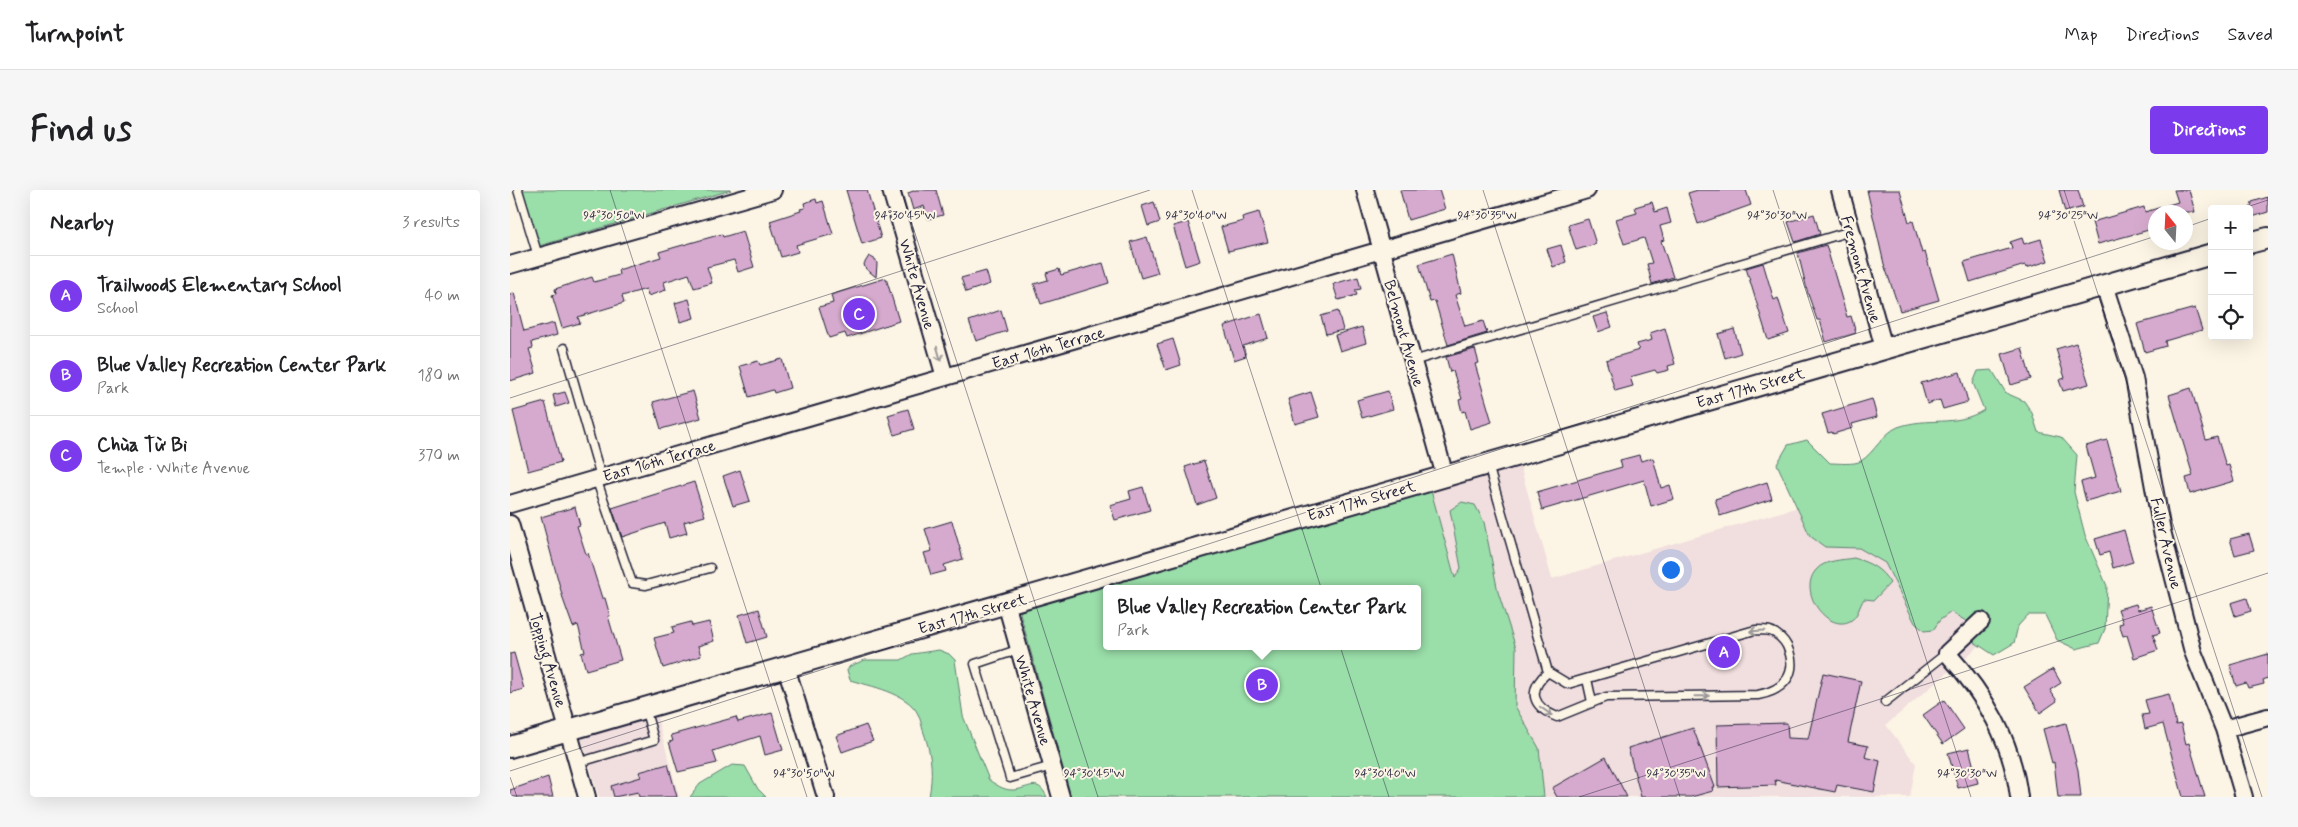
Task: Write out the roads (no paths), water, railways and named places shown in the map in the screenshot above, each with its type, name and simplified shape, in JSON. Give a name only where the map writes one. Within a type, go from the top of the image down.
[{"type":"street","points":[[510,265],[772,190]]},
{"type":"street","name":"White Avenue","points":[[891,190],[945,377]]},
{"type":"street","name":"Belmont Avenue","points":[[1365,190],[1445,476]]},
{"type":"street","name":"East 16th Terrace","points":[[510,504],[1586,190]]},
{"type":"street","name":"Fremont Avenue","points":[[1840,190],[1884,348]]},
{"type":"street","points":[[2253,242],[2268,238]]},
{"type":"street","name":"East 17th Street","points":[[510,747],[2208,255]]},
{"type":"street","name":"Fuller Avenue","points":[[2104,285],[2134,378],[2162,531],[2193,652],[2224,729],[2244,797]]},
{"type":"street","name":"Topping Avenue","points":[[510,524],[587,797]]},
{"type":"street","name":"White Avenue","points":[[1006,603],[1061,797]]},
{"type":"street","points":[[1981,621],[1947,653],[1973,684],[1999,724],[2017,779],[2019,797]]},
{"type":"street","points":[[786,667],[826,797]]},
{"type":"street","points":[[2224,729],[2268,717]]},
{"type":"lane","points":[[518,190],[538,256]]},
{"type":"lane","points":[[1413,361],[1851,232]]},
{"type":"lane","points":[[564,348],[599,477],[632,583],[646,585],[710,568]]},
{"type":"lane","points":[[1488,464],[1548,672],[1568,684],[1755,630],[1772,631],[1784,640],[1792,657],[1792,671],[1783,684],[1769,693],[1758,695],[1606,697],[1574,712],[1557,717],[1545,712],[1537,704],[1534,691],[1537,681],[1548,672]]},
{"type":"lane","points":[[1020,650],[975,664],[1010,778],[1052,766]]},
{"type":"lane","points":[[1885,702],[1947,653]]},
{"type":"lane","points":[[1587,679],[1592,702]]},
{"type":"lane","points":[[578,763],[654,740],[645,708]]},
{"type":"place","name":"Chùa Từ Bi","points":[[859,314]]},
{"type":"place","name":"Trailwoods Elementary School","points":[[1724,652]]},
{"type":"place","name":"Blue Valley Recreation Center Park","points":[[1262,685]]}]
